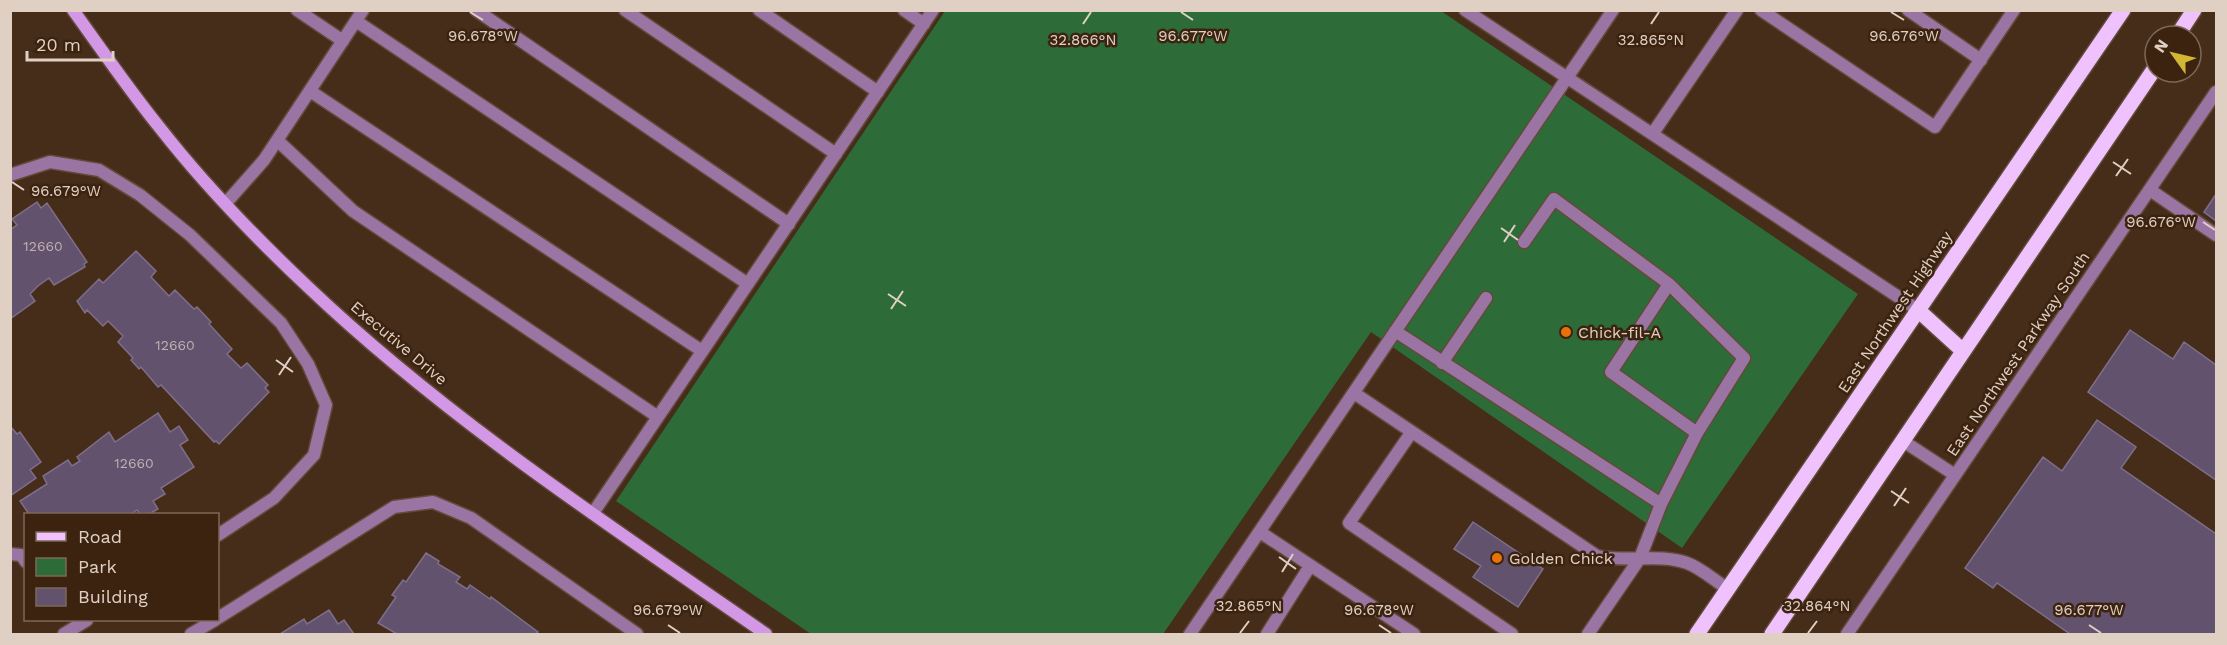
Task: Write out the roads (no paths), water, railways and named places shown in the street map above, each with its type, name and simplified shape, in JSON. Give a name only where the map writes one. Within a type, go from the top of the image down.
[{"type":"main road","name":"East Northwest Highway","points":[[1697,634],[2123,10]]},
{"type":"main road","points":[[2185,24],[2194,10]]},
{"type":"main road","points":[[1772,634],[2144,84]]},
{"type":"main road","points":[[1918,310],[1963,351]]},
{"type":"street","name":"Executive Drive","points":[[73,10],[160,129],[226,203],[307,287],[395,364],[503,449],[766,634]]},
{"type":"street","points":[[297,10],[343,41]]},
{"type":"street","points":[[476,10],[789,224]]},
{"type":"street","points":[[625,10],[836,154]]},
{"type":"street","points":[[759,10],[878,92]]},
{"type":"street","points":[[904,10],[924,24]]},
{"type":"street","points":[[593,513],[933,10]]},
{"type":"street","points":[[1465,10],[1918,310]]},
{"type":"street","points":[[1190,634],[1613,10]]},
{"type":"street","points":[[1653,133],[1737,10]]},
{"type":"street","points":[[1761,10],[1935,127],[2014,10]]},
{"type":"street","points":[[1908,10],[1981,60]]},
{"type":"street","points":[[226,203],[278,141],[360,16],[748,284]]},
{"type":"street","points":[[310,91],[702,351]]},
{"type":"street","name":"East Northwest Parkway South","points":[[1847,634],[2217,92]]},
{"type":"street","points":[[278,141],[353,211],[658,417]]},
{"type":"street","points":[[10,175],[50,162],[99,170],[140,195],[190,235],[280,323],[308,364],[326,405],[314,454],[274,498],[219,534]]},
{"type":"street","points":[[2150,190],[2217,235]]},
{"type":"street","points":[[1524,242],[1554,199],[1669,284],[1744,358],[1697,433],[1661,504],[1640,558],[1588,634]]},
{"type":"street","points":[[1669,284],[1611,372],[1697,433]]},
{"type":"street","points":[[1442,363],[1486,298]]},
{"type":"street","points":[[1395,331],[1661,504]]},
{"type":"street","points":[[1354,393],[1598,556],[1613,560],[1671,559],[1689,564],[1728,589]]},
{"type":"street","points":[[1411,432],[1349,523],[1512,634]]},
{"type":"street","points":[[1903,441],[1955,476]]},
{"type":"street","points":[[219,617],[394,507],[433,502],[471,518],[637,634]]},
{"type":"street","points":[[1260,532],[1414,634]]},
{"type":"street","points":[[10,554],[21,555],[24,559]]},
{"type":"street","points":[[1267,634],[1310,566]]},
{"type":"street","points":[[67,632],[85,621]]},
{"type":"street","points":[[191,634],[213,621]]},
{"type":"place","name":"Chick-fil-A","points":[[1566,332]]},
{"type":"place","name":"Golden Chick","points":[[1497,558]]}]
